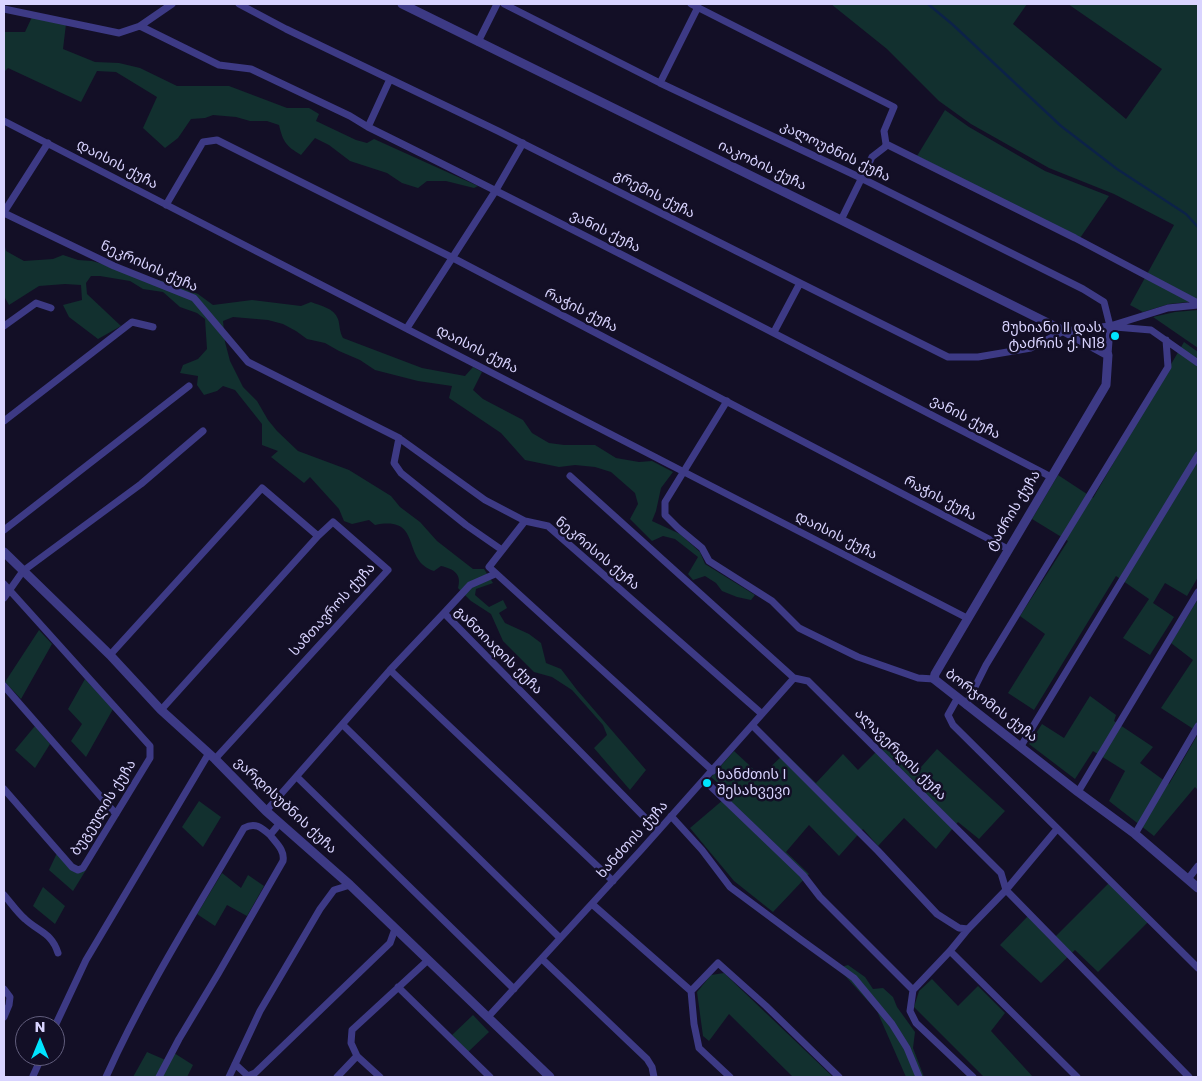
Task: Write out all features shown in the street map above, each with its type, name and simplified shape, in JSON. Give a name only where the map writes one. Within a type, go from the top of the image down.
[{"type":"street","points":[[4,9],[119,33],[140,26],[172,4]]},
{"type":"street","name":"გრემის ქუჩა","points":[[239,4],[286,29],[523,143],[948,356],[978,357],[1031,348],[1064,331]]},
{"type":"street","name":"იაკობის ქუჩა","points":[[402,4],[841,220],[1064,331],[1108,355]]},
{"type":"street","points":[[478,42],[498,4]]},
{"type":"street","name":"კალოუბნის ქუჩა","points":[[504,4],[660,82],[860,178],[1104,302],[1110,326],[1108,355]]},
{"type":"street","points":[[660,82],[694,5],[894,107],[884,131],[885,147],[872,157],[841,220]]},
{"type":"street","name":"ვანის ქუჩა","points":[[140,26],[219,65],[251,69],[350,116],[368,127],[774,332],[1051,477]]},
{"type":"street","points":[[368,127],[390,78]]},
{"type":"street","name":"დაისის ქუჩა","points":[[4,121],[967,618]]},
{"type":"street","name":"რაჭის ქუჩა","points":[[166,205],[204,142],[217,140],[453,258],[1008,549]]},
{"type":"street","points":[[4,213],[48,143]]},
{"type":"street","points":[[407,328],[496,190],[523,143]]},
{"type":"street","points":[[886,144],[1075,238],[1198,304]]},
{"type":"street","name":"ნეკრისის ქუჩა","points":[[4,213],[114,266],[194,298],[248,362],[399,438],[486,500],[526,521],[548,526],[762,714]]},
{"type":"street","points":[[774,332],[800,283]]},
{"type":"street","points":[[4,326],[36,303],[51,308]]},
{"type":"street","points":[[1064,331],[1110,326],[1168,308],[1198,304]]},
{"type":"street","points":[[4,422],[132,322],[153,327]]},
{"type":"street","points":[[1110,326],[1151,330],[1198,363]]},
{"type":"street","points":[[966,705],[986,665],[1168,366],[1166,340]]},
{"type":"street","name":"ტაძრის ქუჩა","points":[[934,679],[967,618],[1106,385],[1108,355]]},
{"type":"street","points":[[4,530],[189,386]]},
{"type":"street","name":"ბორჯომის ქუჩა","points":[[727,401],[665,502],[665,515],[702,548],[709,561],[772,601],[799,628],[858,657],[918,678],[934,679],[957,699],[1135,834],[1198,888]]},
{"type":"street","points":[[4,598],[6,587],[23,571],[141,484],[203,431]]},
{"type":"street","points":[[399,438],[394,463],[401,474],[466,525],[502,550]]},
{"type":"street","points":[[1021,746],[1198,455]]},
{"type":"street","name":"ალავერდის ქუჩა","points":[[570,476],[794,678],[808,681],[1001,873],[1006,890],[1189,1077]]},
{"type":"street","points":[[110,655],[262,488],[318,536],[161,710]]},
{"type":"street","points":[[526,521],[489,567],[713,771]]},
{"type":"street","name":"სამთავროს ქუჩა","points":[[212,756],[388,570],[333,522],[318,536]]},
{"type":"street","name":"ვარდისუბნის ქუჩა","points":[[4,552],[110,655],[161,710],[212,756],[266,811],[350,885],[427,961],[550,1077]]},
{"type":"street","points":[[444,613],[470,585],[495,574]]},
{"type":"street","name":"ბუგეულის ქუჩა","points":[[4,789],[72,867],[78,870],[83,868],[150,758],[150,746],[6,587]]},
{"type":"street","points":[[1078,792],[1198,592]]},
{"type":"street","name":"განთიადის ქუჩა","points":[[266,811],[390,670],[444,613],[658,831]]},
{"type":"street","points":[[390,670],[613,881]]},
{"type":"street","name":"ხანძთის ქუჩა","points":[[488,1017],[713,771],[794,678]]},
{"type":"street","points":[[4,686],[116,814]]},
{"type":"street","points":[[957,699],[948,715],[953,725],[1198,968]]},
{"type":"street","points":[[343,725],[560,938]]},
{"type":"street","points":[[753,726],[878,851],[937,914],[959,928],[968,929]]},
{"type":"street","points":[[1135,834],[1198,726]]},
{"type":"street","points":[[60,1016],[86,960],[212,756]]},
{"type":"street","points":[[297,778],[514,989]]},
{"type":"street","points":[[704,780],[803,875],[820,897],[913,990]]},
{"type":"street","points":[[671,816],[702,850],[730,887],[854,978],[886,1017],[907,1048],[919,1077]]},
{"type":"street","points":[[270,834],[280,823]]},
{"type":"street","points":[[106,1077],[165,960],[244,828],[250,825],[258,825],[270,834],[280,848],[284,855],[282,861],[218,974],[179,1038],[159,1077]]},
{"type":"street","points":[[973,1077],[916,1023],[910,1011],[913,990],[1006,890],[1057,829]]},
{"type":"street","points":[[1188,879],[1198,866]]},
{"type":"street","points":[[229,1077],[260,1011],[320,909],[334,890],[350,885]]},
{"type":"street","points":[[4,895],[26,920],[45,932],[55,943],[58,953]]},
{"type":"street","points":[[592,904],[691,991],[694,1024],[699,1048],[730,1077]]},
{"type":"street","points":[[235,1064],[248,1076],[254,1073],[390,943],[395,929]]},
{"type":"street","points":[[950,952],[1077,1077]]},
{"type":"street","points":[[542,959],[647,1059],[652,1067],[654,1077]]},
{"type":"street","points":[[380,1077],[358,1056],[351,1043],[352,1030],[427,961]]},
{"type":"street","points":[[691,991],[718,963],[766,1006],[839,1077]]},
{"type":"street","points":[[398,988],[490,1077]]},
{"type":"street","points":[[4,989],[10,997],[4,1017]]},
{"type":"street","points":[[337,1077],[358,1056]]},
{"type":"green space","points":[[831,4],[1027,4],[1013,24],[1126,119],[1162,69],[1068,4],[1198,4],[1198,301],[1169,304],[1143,312],[1130,305],[1174,225],[1114,194],[1049,168],[971,124],[939,101],[887,49]]},
{"type":"green space","points":[[32,17],[66,24],[63,49],[95,62],[119,63],[140,68],[177,86],[229,86],[287,108],[309,108],[319,114],[316,121],[356,140],[367,143],[374,139],[478,186],[474,188],[446,181],[427,181],[418,188],[402,183],[387,173],[350,161],[329,145],[315,138],[301,155],[286,143],[279,125],[267,121],[250,121],[236,117],[213,115],[205,118],[191,119],[178,138],[165,148],[143,128],[157,97],[116,72],[97,71],[81,102],[8,68],[4,72],[4,32],[25,32]]},
{"type":"green space","points":[[945,110],[969,127],[1045,171],[1109,196],[1080,238],[917,156]]},
{"type":"green space","points":[[4,243],[6,251],[24,261],[53,259],[63,255],[78,260],[92,261],[169,283],[198,294],[213,305],[252,300],[301,306],[311,302],[327,308],[336,315],[343,338],[422,368],[465,376],[473,367],[482,372],[473,390],[483,399],[523,420],[532,433],[549,443],[595,445],[616,458],[639,462],[652,461],[673,472],[661,488],[652,521],[680,534],[700,552],[705,564],[755,595],[751,600],[722,591],[716,583],[705,576],[693,580],[688,574],[698,557],[675,539],[663,536],[652,541],[630,519],[638,504],[635,493],[611,472],[595,467],[575,465],[559,467],[525,460],[501,433],[449,398],[452,386],[418,381],[375,370],[360,360],[325,343],[307,339],[283,324],[268,320],[233,317],[223,321],[225,342],[230,361],[243,387],[257,401],[277,431],[298,451],[349,470],[391,496],[400,507],[420,522],[437,541],[473,569],[484,569],[493,583],[476,589],[475,595],[489,607],[503,600],[507,608],[499,613],[505,623],[529,634],[541,643],[546,663],[561,669],[646,770],[630,790],[594,748],[607,735],[603,725],[572,690],[552,677],[534,672],[503,641],[491,614],[471,601],[458,588],[459,579],[456,573],[441,566],[434,571],[424,565],[417,558],[406,532],[400,526],[390,524],[375,525],[369,520],[352,524],[344,521],[339,509],[310,477],[304,483],[271,457],[278,451],[262,445],[262,424],[235,390],[223,386],[217,391],[204,395],[197,385],[198,376],[180,373],[183,365],[198,359],[207,349],[205,319],[197,313],[180,307],[163,292],[143,289],[130,281],[91,276],[86,283],[87,294],[121,326],[98,339],[69,317],[63,305],[82,300],[81,285],[39,286],[9,305],[4,296]]},
{"type":"green space","points":[[1198,310],[1198,348],[1153,317],[1175,312]]},
{"type":"green space","points":[[1184,342],[1198,352],[1198,577],[1187,596],[1165,583],[1153,603],[1174,617],[1150,655],[1123,638],[1149,599],[1116,576],[1034,710],[1008,693],[1045,634],[1020,616],[1068,541],[1032,519],[1058,475],[1093,498]]},
{"type":"green space","points":[[1198,599],[1198,732],[1161,708],[1193,660],[1171,643]]},
{"type":"green space","points":[[39,630],[52,644],[21,699],[5,682]]},
{"type":"green space","points":[[85,679],[113,709],[86,757],[71,741],[82,724],[68,709]]},
{"type":"green space","points":[[1090,696],[1116,715],[1114,721],[1153,747],[1140,763],[1169,784],[1198,734],[1198,790],[1195,787],[1154,836],[1109,801],[1125,771],[1093,751],[1075,779],[1029,744],[1042,724],[1064,738]]},
{"type":"green space","points":[[35,726],[50,744],[35,768],[15,750]]},
{"type":"green space","points":[[883,745],[913,776],[937,749],[1005,811],[979,839],[958,822],[936,849],[904,818],[878,846],[863,829],[839,856],[809,825],[786,852],[809,874],[773,912],[734,881],[690,828],[730,794],[711,777],[734,751],[761,776],[785,753],[816,783],[843,754],[858,770]]},
{"type":"green space","points":[[199,801],[221,817],[203,847],[182,827]]},
{"type":"green space","points":[[57,853],[69,868],[76,872],[86,870],[73,891],[49,870]]},
{"type":"green space","points":[[222,873],[241,888],[248,875],[264,886],[247,916],[227,905],[215,926],[197,914]]},
{"type":"green space","points":[[1109,883],[1148,922],[1098,972],[1075,950],[1041,983],[1000,945],[1028,916],[1051,941]]},
{"type":"green space","points":[[43,887],[65,906],[55,924],[33,906]]},
{"type":"green space","points":[[848,965],[865,977],[873,989],[883,988],[893,997],[897,1007],[915,1032],[913,1048],[924,1077],[906,1077],[877,1011],[838,968]]},
{"type":"green space","points":[[724,973],[833,1077],[793,1077],[729,1014],[709,1041],[703,1036],[697,992],[711,975]]},
{"type":"green space","points":[[932,979],[958,1006],[978,986],[1005,1013],[991,1031],[1033,1077],[984,1077],[914,1007],[919,991]]},
{"type":"green space","points":[[473,1015],[489,1032],[468,1052],[452,1035]]},
{"type":"green space","points":[[147,1052],[170,1062],[174,1053],[193,1065],[187,1077],[133,1077]]},
{"type":"waterway","points":[[928,4],[1061,126],[1117,169],[1186,214],[1198,227]]},
{"type":"place","name":"მუხიანი II დას. ტაძრის ქ. N18","points":[[1115,336]]},
{"type":"place","name":"ხანძთის I შესახვევი","points":[[707,783]]}]
